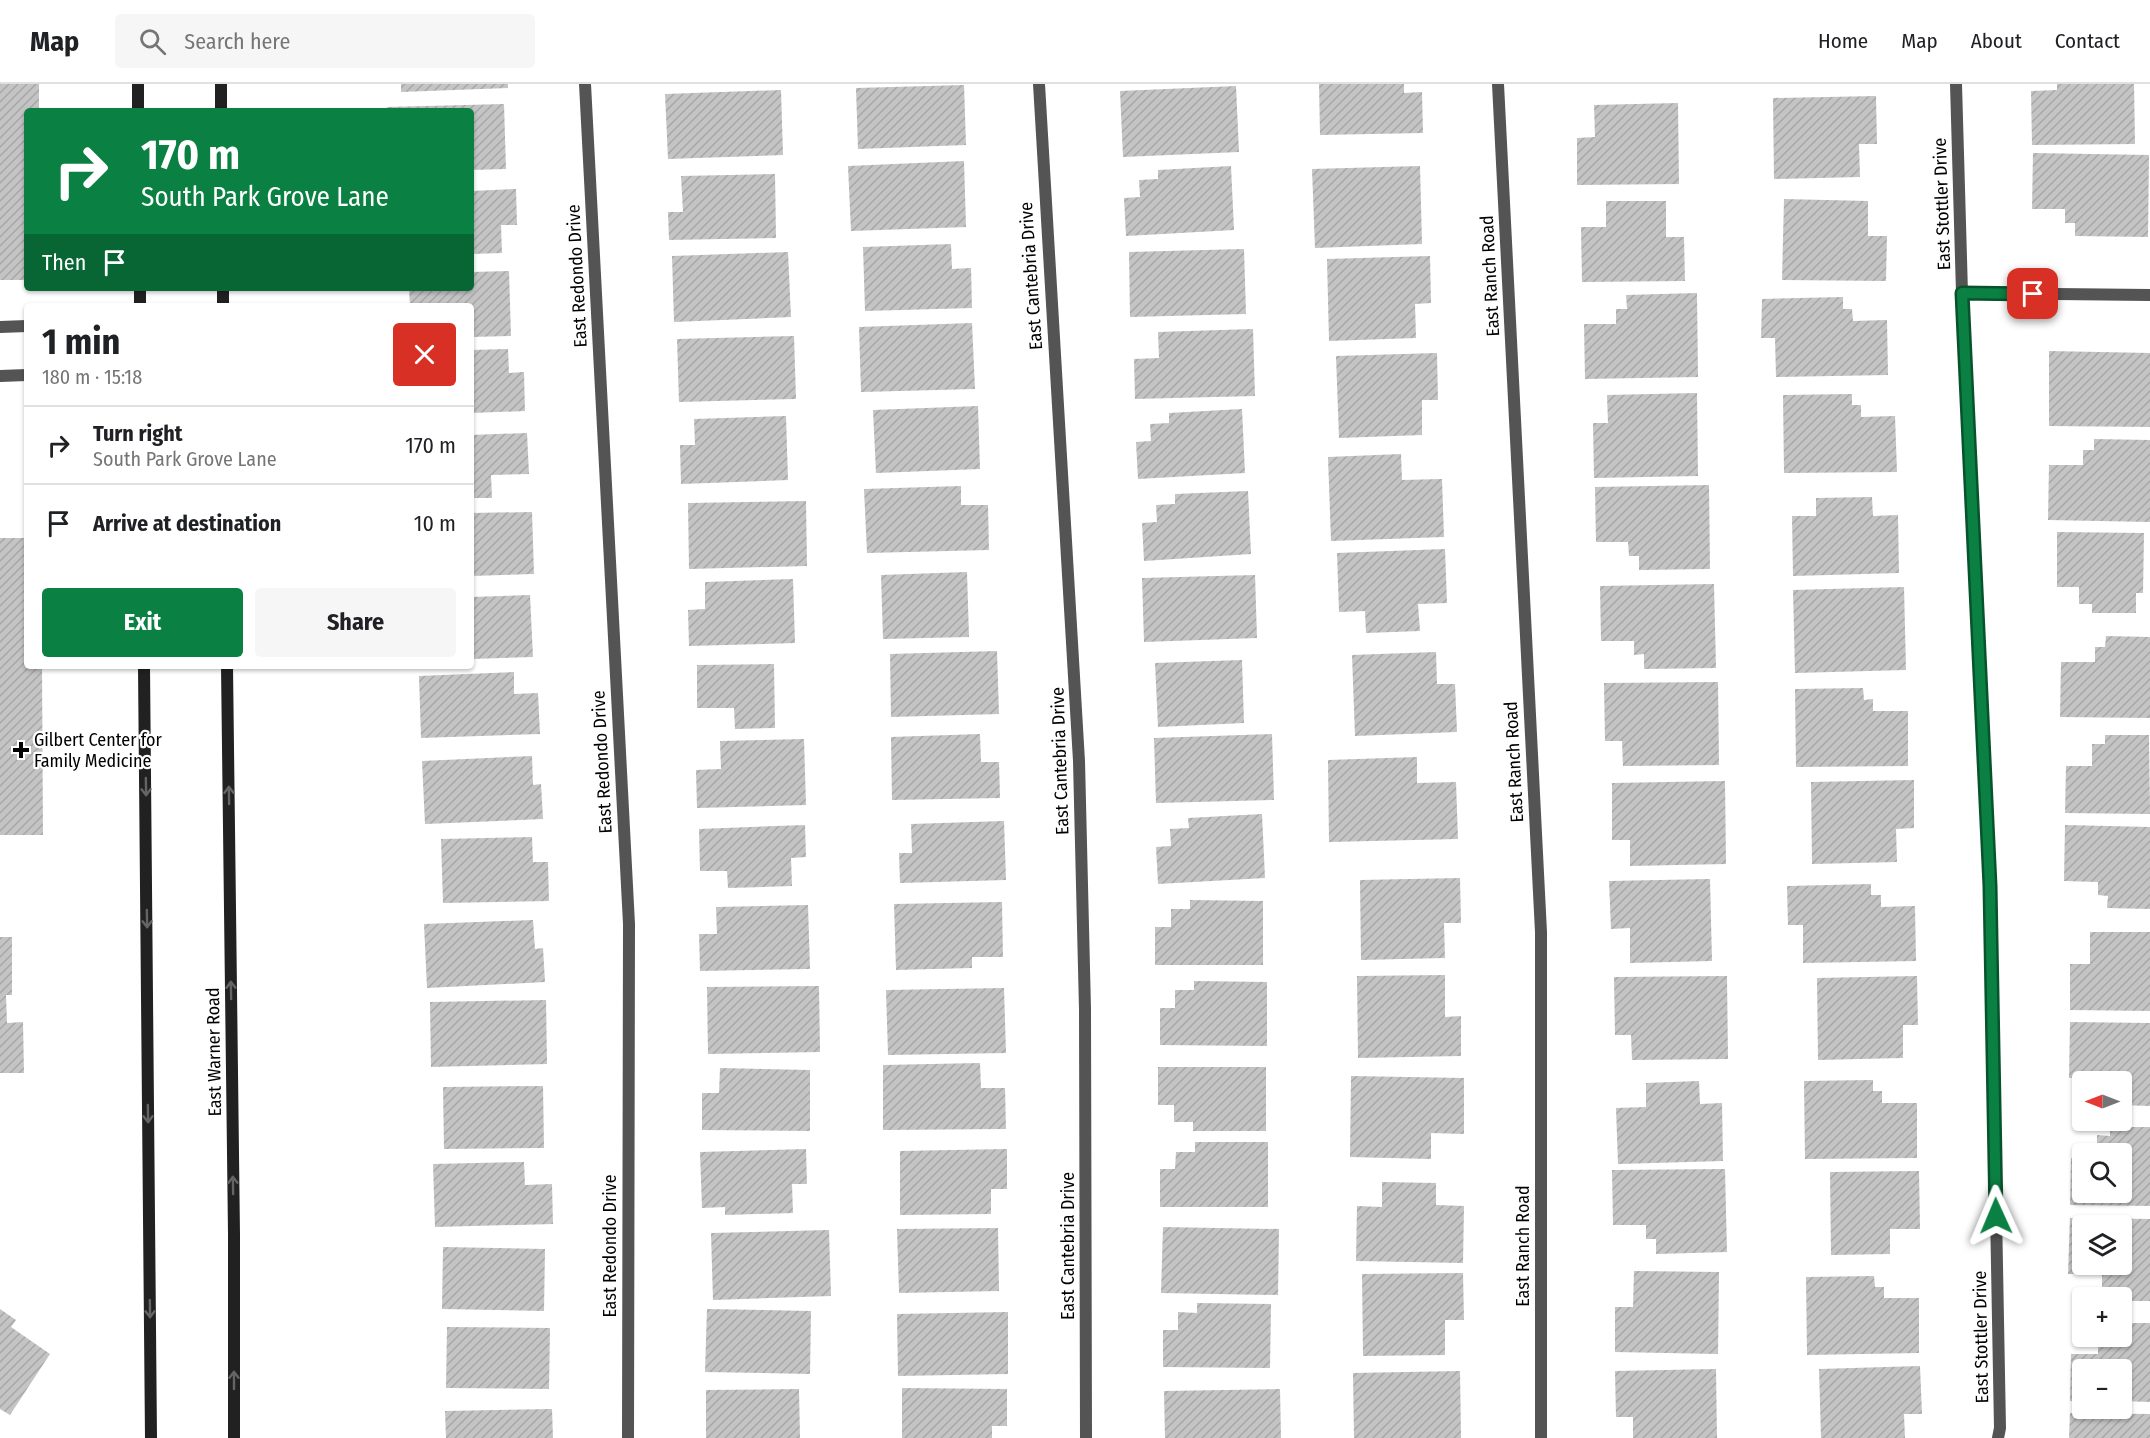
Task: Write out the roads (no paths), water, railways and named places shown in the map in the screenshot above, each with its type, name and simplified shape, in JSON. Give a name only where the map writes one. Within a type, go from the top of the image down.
[{"type":"main road","points":[[138,84],[138,108]]},
{"type":"main road","points":[[221,84],[221,108]]},
{"type":"main road","points":[[144,669],[152,1438]]},
{"type":"main road","name":"East Warner Road","points":[[227,669],[234,1234],[234,1438]]},
{"type":"street","name":"East Redondo Drive","points":[[585,84],[629,924],[628,1438]]},
{"type":"street","name":"East Cantebria Drive","points":[[1039,84],[1079,761],[1085,1009],[1086,1438]]},
{"type":"street","name":"East Ranch Road","points":[[1498,84],[1541,932],[1541,1438]]},
{"type":"street","name":"East Stottler Drive","points":[[1956,84],[1962,293],[1990,886],[2000,1416],[1998,1438]]},
{"type":"street","points":[[1962,293],[2150,295]]},
{"type":"street","points":[[0,327],[24,326]]},
{"type":"street","points":[[0,376],[24,375]]},
{"type":"place","name":"Gilbert Center for Family Medicine","points":[[21,750]]}]
